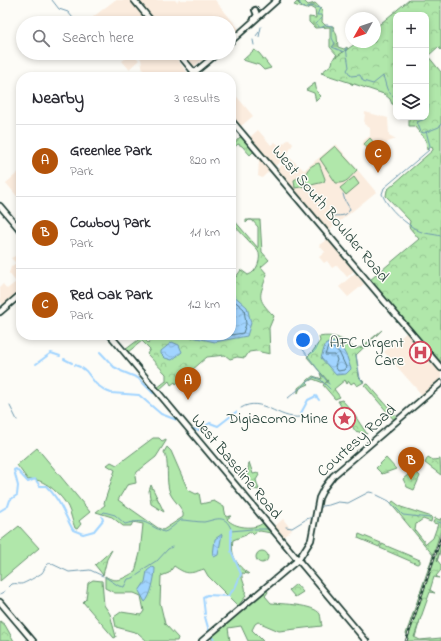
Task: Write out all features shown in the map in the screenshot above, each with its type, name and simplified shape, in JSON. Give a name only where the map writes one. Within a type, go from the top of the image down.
[{"type":"main road","points":[[133,0],[146,16]]},
{"type":"main road","points":[[236,35],[246,28],[254,19],[257,15],[255,10],[259,13],[262,12],[276,0]]},
{"type":"main road","points":[[236,37],[276,0]]},
{"type":"main road","points":[[182,60],[191,72]]},
{"type":"main road","points":[[195,72],[207,60]]},
{"type":"main road","points":[[195,72],[210,60]]},
{"type":"main road","name":"West South Boulder Road","points":[[236,125],[409,329]]},
{"type":"main road","points":[[0,206],[16,225]]},
{"type":"main road","points":[[0,313],[16,300]]},
{"type":"main road","points":[[409,329],[441,364]]},
{"type":"main road","points":[[409,329],[441,368]]},
{"type":"main road","name":"West Baseline Road","points":[[113,340],[295,554],[298,560]]},
{"type":"main road","name":"West Baseline Road","points":[[138,369],[298,560]]},
{"type":"main road","name":"Courtesy Road","points":[[202,641],[291,567],[305,552],[314,529],[319,498],[327,483],[441,383]]},
{"type":"main road","name":"Courtesy Road","points":[[432,390],[441,386]]},
{"type":"main road","points":[[303,566],[303,560],[309,550],[308,546]]},
{"type":"main road","points":[[289,551],[294,560],[291,567]]},
{"type":"main road","points":[[295,554],[299,556],[305,552]]},
{"type":"main road","points":[[298,560],[332,600]]},
{"type":"main road","points":[[291,567],[298,565],[303,566],[366,641]]},
{"type":"main road","points":[[314,578],[324,586]]},
{"type":"main road","points":[[0,602],[33,641]]},
{"type":"shaded area","points":[[115,0],[130,0],[143,16],[94,16]]},
{"type":"shaded area","points":[[136,0],[175,0],[177,2],[179,0],[215,0],[228,16],[149,16]]},
{"type":"shaded area","points":[[123,60],[139,60],[129,69],[122,61]]},
{"type":"shaded area","points":[[141,60],[178,60],[187,72],[143,72]]},
{"type":"shaded area","points":[[185,60],[202,60],[192,68]]},
{"type":"shaded area","points":[[236,96],[253,116],[240,127],[236,122]]},
{"type":"shaded area","points":[[365,112],[388,118],[389,135],[396,139],[388,142],[381,153],[372,156],[362,145],[364,140],[370,136],[370,128],[364,124]]},
{"type":"shaded area","points":[[258,130],[271,145],[275,142],[280,146],[289,139],[293,144],[286,157],[274,167],[249,138]]},
{"type":"shaded area","points":[[336,144],[376,192],[328,231],[276,170],[290,158],[304,170]]},
{"type":"shaded area","points":[[259,157],[270,170],[262,178],[258,176],[259,160],[256,159]]},
{"type":"shaded area","points":[[16,174],[16,195],[6,183]]},
{"type":"shaded area","points":[[329,238],[355,270],[347,277],[337,265],[332,268],[327,261],[324,263],[319,257],[325,252],[319,245]]},
{"type":"shaded area","points":[[16,256],[16,263],[11,258]]},
{"type":"shaded area","points":[[16,263],[16,282],[9,273],[11,267]]},
{"type":"shaded area","points":[[355,273],[364,284],[348,297],[339,287]]},
{"type":"shaded area","points":[[16,282],[16,296],[4,306],[0,301],[0,287],[3,284],[7,289]]},
{"type":"shaded area","points":[[407,332],[441,372],[441,378],[422,395],[384,352]]},
{"type":"shaded area","points":[[283,519],[292,530],[283,537],[274,527]]},
{"type":"green space","points":[[297,0],[303,0],[308,5],[315,3],[320,7],[322,11],[322,22],[325,25],[333,26],[337,36],[338,47],[344,49],[347,48],[349,55],[393,89],[393,95],[391,97],[355,82],[353,85],[350,83],[350,80],[333,63],[335,60],[334,57],[337,55],[330,47],[330,27],[315,28],[309,22],[309,17],[316,18],[315,10],[310,7],[306,9],[294,5],[297,2],[300,5]]},
{"type":"green space","points":[[409,0],[441,0],[441,50],[438,47],[429,55],[429,12],[394,12]]},
{"type":"green space","points":[[393,13],[393,104],[390,99],[384,94],[321,73],[332,64],[333,59],[349,48],[381,48],[381,23]]},
{"type":"green space","points":[[254,50],[259,53],[271,68],[264,70],[259,65],[243,60]]},
{"type":"green space","points":[[429,57],[441,72],[441,362],[370,280],[419,239],[409,227],[410,221],[386,196],[387,190],[433,150],[432,146],[427,150],[426,140],[414,126],[409,126],[409,120],[429,120]]},
{"type":"green space","points":[[315,83],[317,92],[321,96],[316,101],[314,93],[306,90]]},
{"type":"green space","points":[[240,137],[245,139],[257,156],[253,152],[250,155],[242,146],[238,144],[236,146],[236,141]]},
{"type":"green space","points":[[370,138],[379,149],[373,155],[364,144]]},
{"type":"green space","points":[[335,146],[357,170],[348,180],[340,183],[336,183],[320,159]]},
{"type":"green space","points":[[319,163],[325,179],[324,182],[307,186],[307,171],[315,164]]},
{"type":"green space","points":[[301,176],[303,177],[306,186],[295,188],[294,180]]},
{"type":"green space","points":[[354,177],[359,184],[346,195],[340,188]]},
{"type":"green space","points":[[252,220],[260,220],[262,252],[269,260],[261,267],[267,274],[261,296],[264,305],[274,316],[269,328],[270,354],[256,351],[249,352],[245,358],[237,357],[230,359],[225,355],[207,357],[176,384],[175,382],[171,385],[169,381],[159,390],[157,388],[166,381],[166,374],[147,354],[150,349],[142,341],[128,352],[125,350],[138,340],[145,340],[148,343],[152,340],[236,340],[236,277],[241,270],[248,275],[254,271],[259,261],[258,251],[236,227],[236,222],[258,248],[258,227]]},
{"type":"green space","points":[[382,330],[356,355],[359,377],[364,382],[357,386],[354,382],[351,384],[349,381],[347,384],[345,380],[334,389],[340,397],[335,399],[323,385],[328,381],[307,357],[320,341],[319,337],[329,336],[338,338],[347,342],[355,349],[362,347]]},
{"type":"green space","points":[[322,372],[329,381],[326,382],[326,384],[313,379],[307,382],[309,384],[300,388],[298,393],[298,388],[313,376],[322,379],[320,373]]},
{"type":"green space","points":[[368,384],[398,418],[395,421],[364,385]]},
{"type":"green space","points":[[342,400],[352,411],[348,418],[338,401]]},
{"type":"green space","points":[[353,413],[367,434],[355,431],[349,420]]},
{"type":"green space","points":[[153,438],[159,438],[162,441],[166,439],[166,441],[156,457],[137,472],[135,476],[136,483],[127,485],[118,500],[163,530],[183,517],[181,508],[170,493],[167,461],[164,452],[167,447],[171,451],[188,490],[196,494],[199,493],[201,504],[214,501],[224,507],[226,517],[231,516],[227,519],[230,522],[245,527],[255,527],[263,523],[271,533],[260,531],[255,532],[253,535],[252,532],[248,532],[246,535],[233,540],[232,545],[235,560],[249,574],[242,573],[246,596],[238,606],[208,576],[204,569],[188,573],[174,566],[169,573],[161,576],[160,603],[165,624],[178,638],[177,641],[147,641],[138,633],[116,627],[114,617],[121,612],[141,615],[144,611],[141,596],[134,593],[115,593],[105,588],[105,576],[113,580],[117,580],[135,572],[140,553],[143,524],[133,522],[131,526],[123,526],[112,517],[96,512],[105,505],[104,503],[115,470],[107,465],[111,462],[117,465]]},
{"type":"green space","points":[[37,448],[90,512],[79,521],[81,524],[77,529],[75,528],[68,507],[61,497],[45,484],[39,481],[28,480],[17,465]]},
{"type":"green space","points":[[428,457],[433,460],[440,459],[441,475],[425,463]]},
{"type":"green space","points":[[386,458],[396,469],[382,474],[376,468]]},
{"type":"green space","points":[[249,462],[253,474],[258,473],[259,475],[256,480],[259,490],[253,489],[250,486],[248,476]]},
{"type":"green space","points":[[414,470],[420,476],[414,490],[407,487],[403,479]]},
{"type":"green space","points":[[151,485],[164,512],[151,504],[149,491]]},
{"type":"green space","points":[[393,501],[401,507],[432,517],[431,522],[423,519],[416,524],[415,530],[426,544],[433,538],[438,524],[433,523],[435,518],[440,520],[441,518],[441,530],[433,555],[391,504]]},
{"type":"green space","points":[[19,526],[39,548],[0,581],[0,541]]},
{"type":"green space","points":[[359,534],[381,543],[379,547],[358,538]]},
{"type":"green space","points":[[441,540],[441,547],[437,560],[441,565],[441,570],[436,576],[439,578],[434,577],[430,590],[435,593],[430,592],[414,637],[420,640],[441,638],[441,641],[407,641]]},
{"type":"green space","points":[[441,541],[441,548],[415,637],[406,634],[433,555],[436,557]]},
{"type":"green space","points":[[382,544],[420,560],[420,563],[417,564],[380,548]]},
{"type":"green space","points":[[112,550],[107,559],[103,575],[95,565]]},
{"type":"green space","points":[[264,551],[267,552],[267,562],[260,563],[257,562],[256,555],[257,552]]},
{"type":"green space","points":[[93,580],[102,581],[104,605],[110,614],[116,637],[114,638],[83,602],[86,599],[88,583]]},
{"type":"green space","points":[[296,584],[303,592],[295,597],[289,590]]},
{"type":"green space","points":[[267,590],[268,592],[265,596],[271,603],[304,606],[317,611],[320,614],[322,626],[279,631],[258,622],[252,630],[263,641],[248,641],[241,626],[228,628],[230,641],[213,641],[210,637]]},
{"type":"green space","points":[[0,621],[5,625],[14,641],[0,641]]},
{"type":"water","points":[[236,297],[247,307],[251,323],[247,336],[236,338]]},
{"type":"water","points":[[206,340],[226,340],[215,342]]},
{"type":"water","points":[[172,342],[179,345],[182,352],[172,360],[165,358],[161,354],[161,351]]},
{"type":"water","points":[[330,342],[335,343],[337,347],[342,348],[347,357],[351,369],[346,374],[336,375],[321,358],[325,345]]},
{"type":"water","points":[[222,534],[218,555],[214,557],[215,539]]},
{"type":"water","points":[[152,567],[155,568],[151,591],[145,602],[139,591],[145,582],[147,571]]},
{"type":"waterway","points":[[52,0],[59,9],[68,12],[71,16]]},
{"type":"waterway","points":[[299,0],[300,4],[304,8],[311,6],[320,8],[317,15],[321,15],[322,18],[316,23],[320,28],[327,25],[332,26],[332,38],[335,44],[332,47],[344,52],[346,48],[349,67],[347,70],[351,76],[360,75],[363,81],[373,84],[383,76],[388,91],[393,96]]},
{"type":"waterway","points":[[259,37],[261,27]]},
{"type":"waterway","points":[[256,36],[259,32]]},
{"type":"waterway","points":[[253,40],[254,45]]},
{"type":"waterway","points":[[422,120],[417,122],[421,132],[424,133],[439,127],[441,124]]},
{"type":"waterway","points":[[426,131],[430,146],[429,150],[384,188],[382,194],[388,205],[398,216],[414,228],[421,232],[441,236]]},
{"type":"waterway","points":[[343,194],[345,201]]},
{"type":"waterway","points":[[331,216],[342,216],[346,214],[350,209],[346,202]]},
{"type":"waterway","points":[[298,343],[329,384]]},
{"type":"waterway","points":[[100,352],[114,367],[120,370]]},
{"type":"waterway","points":[[36,364],[51,353],[60,356]]},
{"type":"waterway","points":[[356,355],[360,378],[363,382]]},
{"type":"waterway","points":[[64,359],[72,363]]},
{"type":"waterway","points":[[75,365],[80,367]]},
{"type":"waterway","points":[[82,368],[96,384],[106,391],[111,393],[139,395],[161,414],[177,420]]},
{"type":"waterway","points":[[121,371],[138,378],[153,393]]},
{"type":"waterway","points":[[288,398],[314,377],[321,380],[330,389]]},
{"type":"waterway","points":[[301,413],[308,400],[316,396],[319,400]]},
{"type":"waterway","points":[[241,408],[256,404],[284,415],[300,417]]},
{"type":"waterway","points":[[10,406],[17,420]]},
{"type":"waterway","points":[[193,429],[199,430],[210,423],[218,426],[236,412]]},
{"type":"waterway","points":[[0,511],[8,506],[10,500],[17,495],[18,486],[14,470],[16,469],[28,482],[35,479],[40,486],[46,486],[51,491],[73,530],[83,534],[94,531],[103,520],[102,517]]},
{"type":"waterway","points":[[321,508],[322,506],[338,502],[348,503],[369,492],[374,493]]},
{"type":"waterway","points":[[377,495],[389,501],[403,515],[430,518]]},
{"type":"waterway","points":[[102,514],[104,512],[115,515],[125,524],[132,522],[146,523],[164,532],[181,520],[204,522],[223,519],[229,524],[231,529]]},
{"type":"waterway","points":[[306,519],[313,517]]},
{"type":"waterway","points":[[286,527],[292,528],[305,520]]},
{"type":"waterway","points":[[436,521],[441,523]]},
{"type":"waterway","points":[[205,614],[203,597],[207,595],[228,596],[235,588],[241,574],[231,551],[231,529]]},
{"type":"waterway","points":[[231,531],[252,529]]},
{"type":"waterway","points":[[254,529],[268,529]]},
{"type":"waterway","points":[[157,561],[168,549],[172,547]]},
{"type":"waterway","points":[[142,570],[156,561]]},
{"type":"waterway","points":[[6,590],[12,584],[23,584],[42,573],[46,566],[50,563],[69,572],[90,570],[103,576]]},
{"type":"waterway","points":[[105,577],[119,586],[124,587],[128,579],[133,578],[142,572]]},
{"type":"waterway","points":[[0,594],[5,591]]},
{"type":"waterway","points":[[205,617],[209,631]]},
{"type":"waterway","points":[[212,637],[215,641]]},
{"type":"railway","points":[[406,641],[441,537]]},
{"type":"place","name":"Red Oak Park","points":[[378,173]]},
{"type":"place","name":"AFC Urgent Care","points":[[420,352]]},
{"type":"place","name":"Greenlee Park","points":[[188,400]]},
{"type":"place","name":"Digiacomo Mine","points":[[344,419]]},
{"type":"place","name":"Cowboy Park","points":[[411,480]]}]
